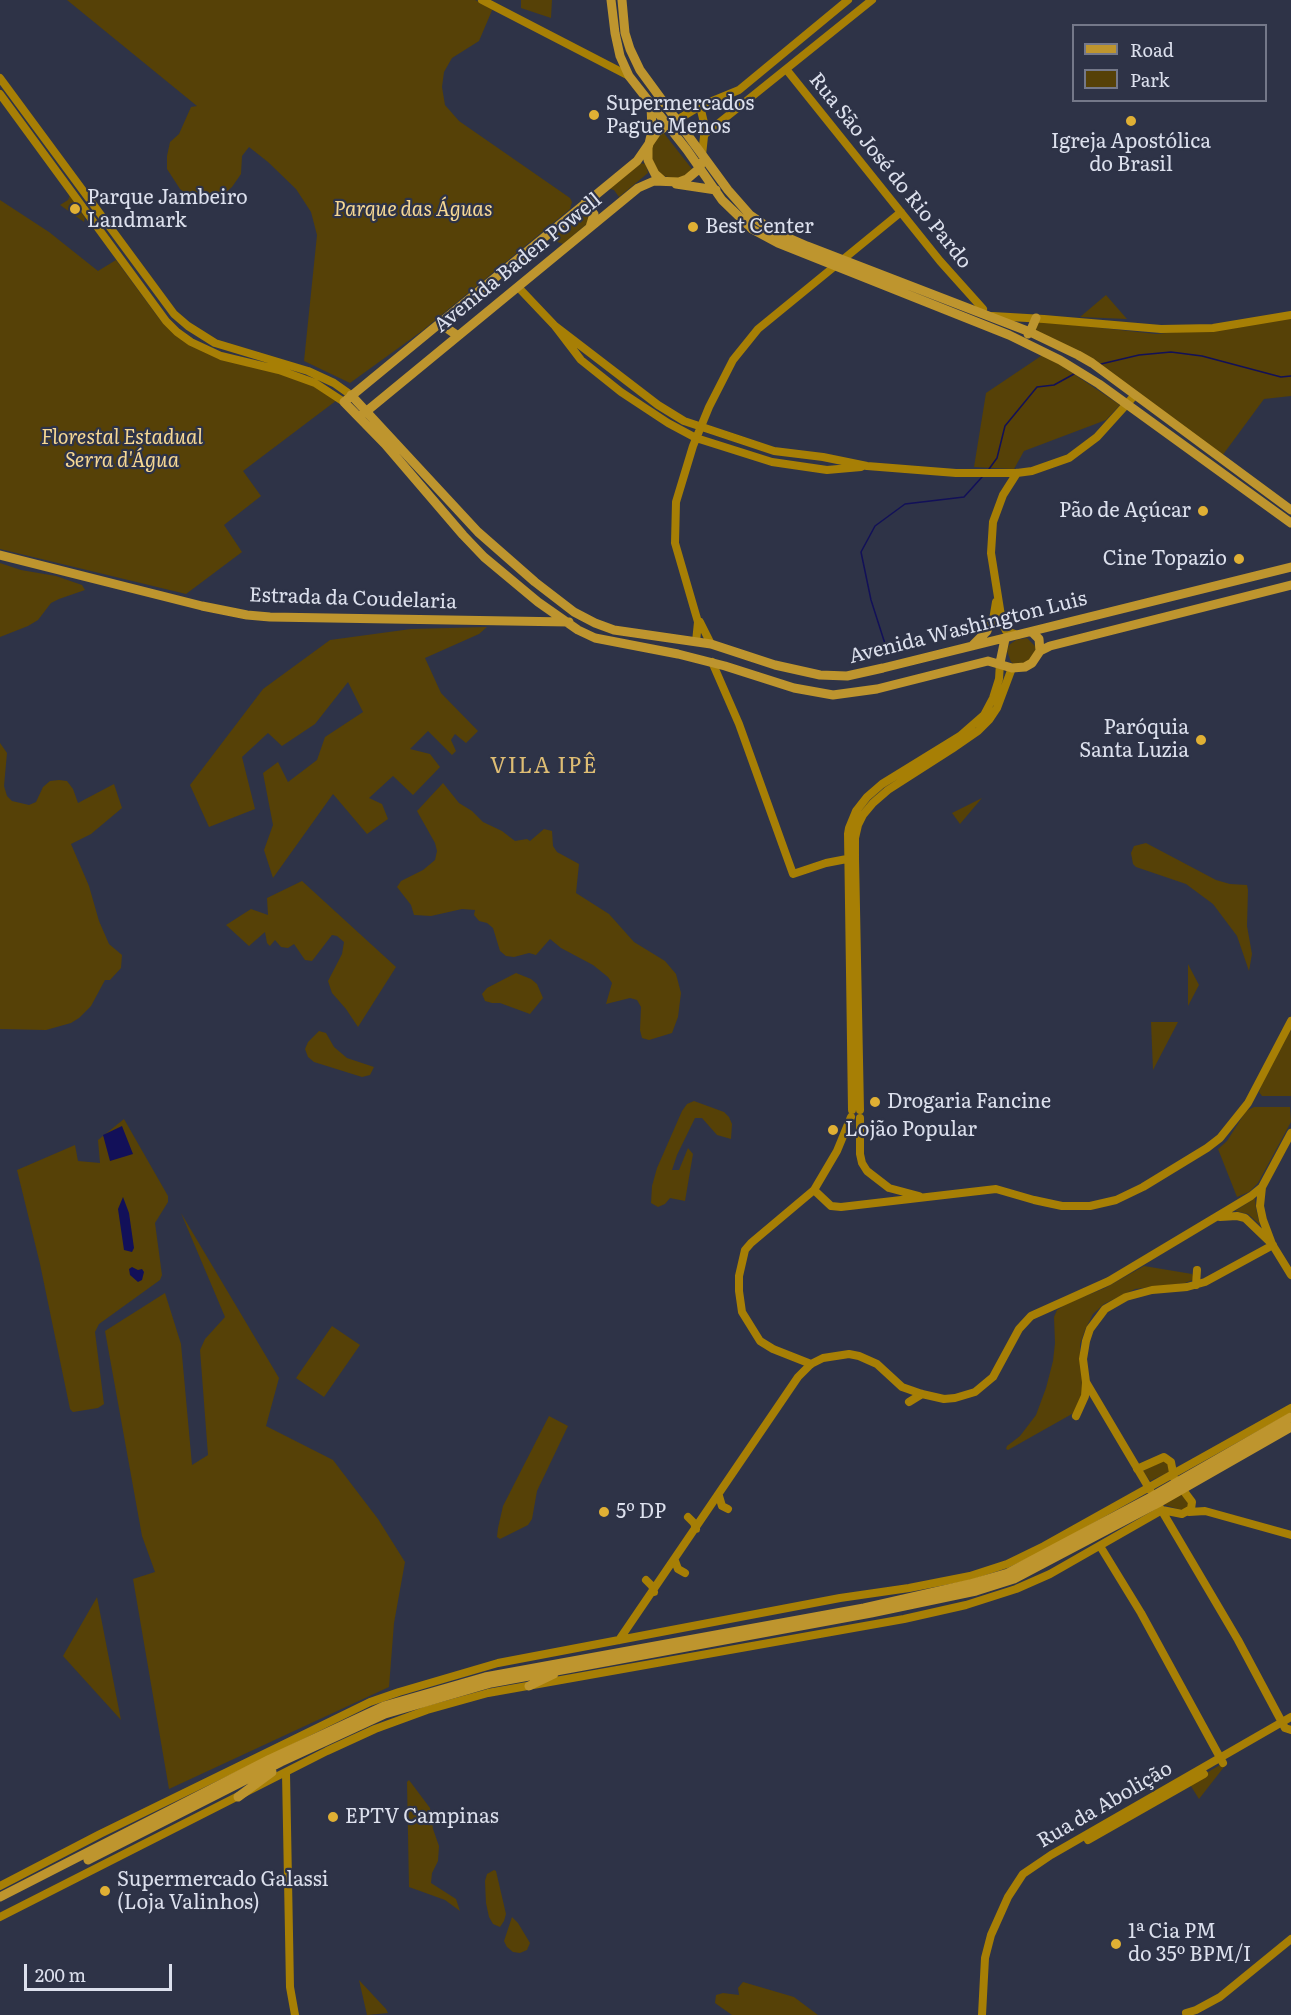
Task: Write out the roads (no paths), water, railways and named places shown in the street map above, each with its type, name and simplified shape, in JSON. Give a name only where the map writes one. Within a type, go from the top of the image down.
[{"type":"main road","points":[[611,0],[613,24],[620,56],[629,76],[651,105],[673,123],[702,155],[750,215],[775,232],[838,263]]},
{"type":"main road","points":[[622,0],[625,33],[632,55],[700,168],[739,218],[760,234],[778,243],[838,263],[962,311],[985,313],[1030,332],[1092,363],[1291,510]]},
{"type":"main road","points":[[651,105],[652,131],[648,154],[650,165],[663,182],[716,190]]},
{"type":"main road","name":"Avenida Baden Powell","points":[[347,398],[637,161],[657,132],[673,123]]},
{"type":"main road","points":[[700,168],[702,155]]},
{"type":"main road","name":"Avenida Baden Powell","points":[[358,418],[638,188],[647,183],[687,179],[700,168]]},
{"type":"main road","points":[[585,203],[594,214],[589,229]]},
{"type":"main road","points":[[458,336],[449,331],[447,323],[478,292]]},
{"type":"main road","points":[[962,311],[976,322],[1044,351],[1080,370],[1291,523]]},
{"type":"main road","points":[[1020,340],[1030,332],[1036,318]]},
{"type":"main road","name":"Avenida Washington Luis","points":[[347,398],[367,411],[486,540],[557,600],[594,623],[635,634],[711,644],[786,668],[836,677],[1005,639],[1291,567]]},
{"type":"main road","name":"Avenida Washington Luis","points":[[347,398],[358,418],[386,444],[484,557],[554,613],[586,635],[712,662],[784,685],[833,694],[877,689],[980,662],[994,661],[1012,668],[1025,667],[1032,663],[1040,651],[1050,646],[1291,585]]},
{"type":"main road","name":"Estrada da Coudelaria","points":[[0,555],[202,606],[247,615],[569,623],[578,620],[594,623]]},
{"type":"main road","points":[[1251,576],[1257,584],[1255,594]]},
{"type":"main road","points":[[1132,607],[1129,614],[1136,625]]},
{"type":"main road","points":[[544,622],[552,619],[554,613]]},
{"type":"main road","points":[[971,647],[987,631]]},
{"type":"main road","points":[[1032,632],[1039,639],[1040,651]]},
{"type":"main road","points":[[1000,663],[1005,639]]},
{"type":"main road","points":[[988,643],[1000,663]]},
{"type":"main road","points":[[725,666],[731,663],[729,650]]},
{"type":"main road","points":[[494,1676],[565,1669],[871,1613],[976,1591],[1014,1579],[1034,1570],[1155,1499],[1177,1482],[1291,1417]]},
{"type":"main road","points":[[1177,1482],[1291,1427]]},
{"type":"main road","points":[[0,1897],[270,1759],[385,1710],[494,1676],[864,1608],[970,1584],[1008,1573],[1155,1499]]},
{"type":"main road","points":[[529,1686],[565,1669]]},
{"type":"main road","points":[[0,1904],[385,1710]]},
{"type":"main road","points":[[238,1797],[303,1751]]},
{"type":"street","points":[[482,0],[629,76]]},
{"type":"street","points":[[673,123],[700,106],[739,90],[848,0]]},
{"type":"street","points":[[704,135],[872,0]]},
{"type":"street","points":[[590,57],[610,63],[615,62],[620,56]]},
{"type":"street","name":"Rua São José do Rio Pardo","points":[[786,69],[985,313]]},
{"type":"street","points":[[0,78],[166,321],[177,332],[191,342],[221,356],[279,370],[347,398]]},
{"type":"street","points":[[0,94],[73,185]]},
{"type":"street","points":[[700,106],[705,123],[702,155]]},
{"type":"street","points":[[711,644],[697,616],[679,560],[674,526],[675,502],[700,427],[734,360],[749,339],[793,299],[901,212]]},
{"type":"street","points":[[518,287],[555,326],[573,352],[621,392],[668,423],[696,438],[772,462],[794,466],[827,470],[867,466]]},
{"type":"street","name":"Rua São José do Rio Pardo","points":[[962,311],[968,293]]},
{"type":"street","points":[[985,313],[1161,330],[1213,328],[1291,315]]},
{"type":"street","points":[[555,326],[658,405],[684,421],[774,451],[823,457],[867,466],[933,472],[1017,473],[1055,464],[1069,458],[1097,437],[1134,396]]},
{"type":"street","points":[[598,373],[584,357],[591,356],[599,360]]},
{"type":"street","points":[[794,466],[834,466],[832,460],[823,457]]},
{"type":"street","points":[[1017,473],[1003,495],[993,522],[991,553],[1004,629],[1010,634],[1018,635]]},
{"type":"street","points":[[987,631],[993,620],[997,592]]},
{"type":"street","points":[[696,642],[697,616]]},
{"type":"street","points":[[712,662],[739,724],[793,874],[852,858]]},
{"type":"street","points":[[900,1197],[880,1183],[862,1163],[859,1145],[856,1115],[852,858],[849,828],[856,811],[882,784],[964,734],[984,715],[999,679],[1000,663]]},
{"type":"street","points":[[720,681],[725,666]]},
{"type":"street","points":[[852,858],[858,825],[863,815],[888,790],[978,731],[997,708],[1012,668]]},
{"type":"street","points":[[814,1190],[825,1202],[837,1207],[850,1208],[900,1197],[929,1198],[1001,1190],[1062,1206],[1090,1206],[1116,1200],[1143,1187],[1207,1148],[1229,1129],[1248,1103],[1291,1021]]},
{"type":"street","points":[[811,1364],[773,1349],[760,1341],[742,1312],[739,1276],[745,1250],[814,1190],[856,1115]]},
{"type":"street","points":[[1291,1133],[1262,1187],[1260,1206],[1272,1244],[1291,1275]]},
{"type":"street","points":[[619,1640],[654,1592],[798,1377],[811,1364],[838,1354],[859,1356],[877,1364],[902,1387],[944,1399],[966,1396],[982,1388],[998,1370],[1019,1329],[1032,1316],[1109,1281],[1251,1196],[1262,1187]]},
{"type":"street","points":[[1215,1218],[1228,1215],[1245,1218],[1272,1244]]},
{"type":"street","points":[[1076,1416],[1085,1396],[1083,1359],[1086,1341],[1094,1323],[1105,1309],[1135,1294],[1196,1285],[1272,1244]]},
{"type":"street","points":[[1196,1285],[1197,1270]]},
{"type":"street","points":[[1086,1382],[1287,1726]]},
{"type":"street","points":[[909,1402],[922,1394]]},
{"type":"street","points":[[1177,1482],[1291,1408]]},
{"type":"street","points":[[1137,1469],[1161,1457],[1166,1457],[1172,1463],[1177,1482],[1192,1502],[1205,1511],[1291,1535]]},
{"type":"street","points":[[719,1496],[722,1506],[728,1509]]},
{"type":"street","points":[[1155,1499],[1175,1513],[1205,1511]]},
{"type":"street","points":[[0,1917],[327,1751],[375,1729],[488,1693],[940,1612],[990,1598],[1050,1574],[1100,1546],[1155,1499]]},
{"type":"street","points":[[1,1884],[392,1694],[498,1663],[840,1598],[909,1588],[988,1571],[1155,1499]]},
{"type":"street","points":[[1189,1512],[1192,1502]]},
{"type":"street","points":[[1169,1521],[1175,1513]]},
{"type":"street","points":[[688,1517],[696,1529]]},
{"type":"street","points":[[1100,1546],[1141,1613],[1222,1761]]},
{"type":"street","points":[[675,1561],[678,1569],[685,1573]]},
{"type":"street","points":[[646,1580],[654,1592]]},
{"type":"street","points":[[633,1621],[632,1631],[638,1636],[644,1636]]},
{"type":"street","points":[[488,1693],[498,1663]]},
{"type":"street","points":[[478,1668],[494,1676]]},
{"type":"street","points":[[375,1729],[381,1724],[386,1700],[392,1694]]},
{"type":"street","points":[[374,1701],[380,1702],[385,1710],[411,1716]]},
{"type":"street","name":"Rua da Abolição","points":[[982,2015],[981,1995],[985,1958],[991,1935],[1017,1881],[1030,1869],[1287,1726],[1291,1717]]},
{"type":"street","points":[[286,1773],[290,1987],[295,2015]]},
{"type":"street","points":[[1184,2014],[1202,2007],[1222,1994],[1291,1939]]},
{"type":"waterway","points":[[1101,364],[1139,355],[1171,352],[1202,356],[1281,377],[1291,376]]},
{"type":"waterway","points":[[989,469],[997,458],[1005,426],[1037,387],[1054,385],[1074,374]]},
{"type":"waterway","points":[[887,650],[871,600],[861,552],[875,526],[905,504],[964,497],[982,477]]},
{"type":"place","name":"Supermercados Pague Menos","points":[[594,115]]},
{"type":"place","name":"Igreja Apostólica do Brasil","points":[[1131,121]]},
{"type":"place","name":"Parque Jambeiro Landmark","points":[[75,209]]},
{"type":"place","name":"Best Center","points":[[693,227]]},
{"type":"place","name":"Pão de Açúcar","points":[[1203,511]]},
{"type":"place","name":"Cine Topazio","points":[[1239,559]]},
{"type":"place","name":"Paróquia Santa Luzia","points":[[1201,740]]},
{"type":"place","name":"Drogaria Fancine","points":[[875,1102]]},
{"type":"place","name":"Lojão Popular","points":[[833,1130]]},
{"type":"place","name":"5º DP","points":[[604,1512]]},
{"type":"place","name":"EPTV Campinas","points":[[333,1817]]},
{"type":"place","name":"Supermercado Galassi (Loja Valinhos)","points":[[105,1891]]},
{"type":"place","name":"1ª Cia PM do 35º BPM/I","points":[[1116,1944]]},
{"type":"district","name":"VILA IPÊ","points":[[544,767]]},
{"type":"park label","name":"Parque das Águas","points":[[413,210]]},
{"type":"park label","name":"Florestal Estadual Serra d'Água","points":[[122,450]]}]
